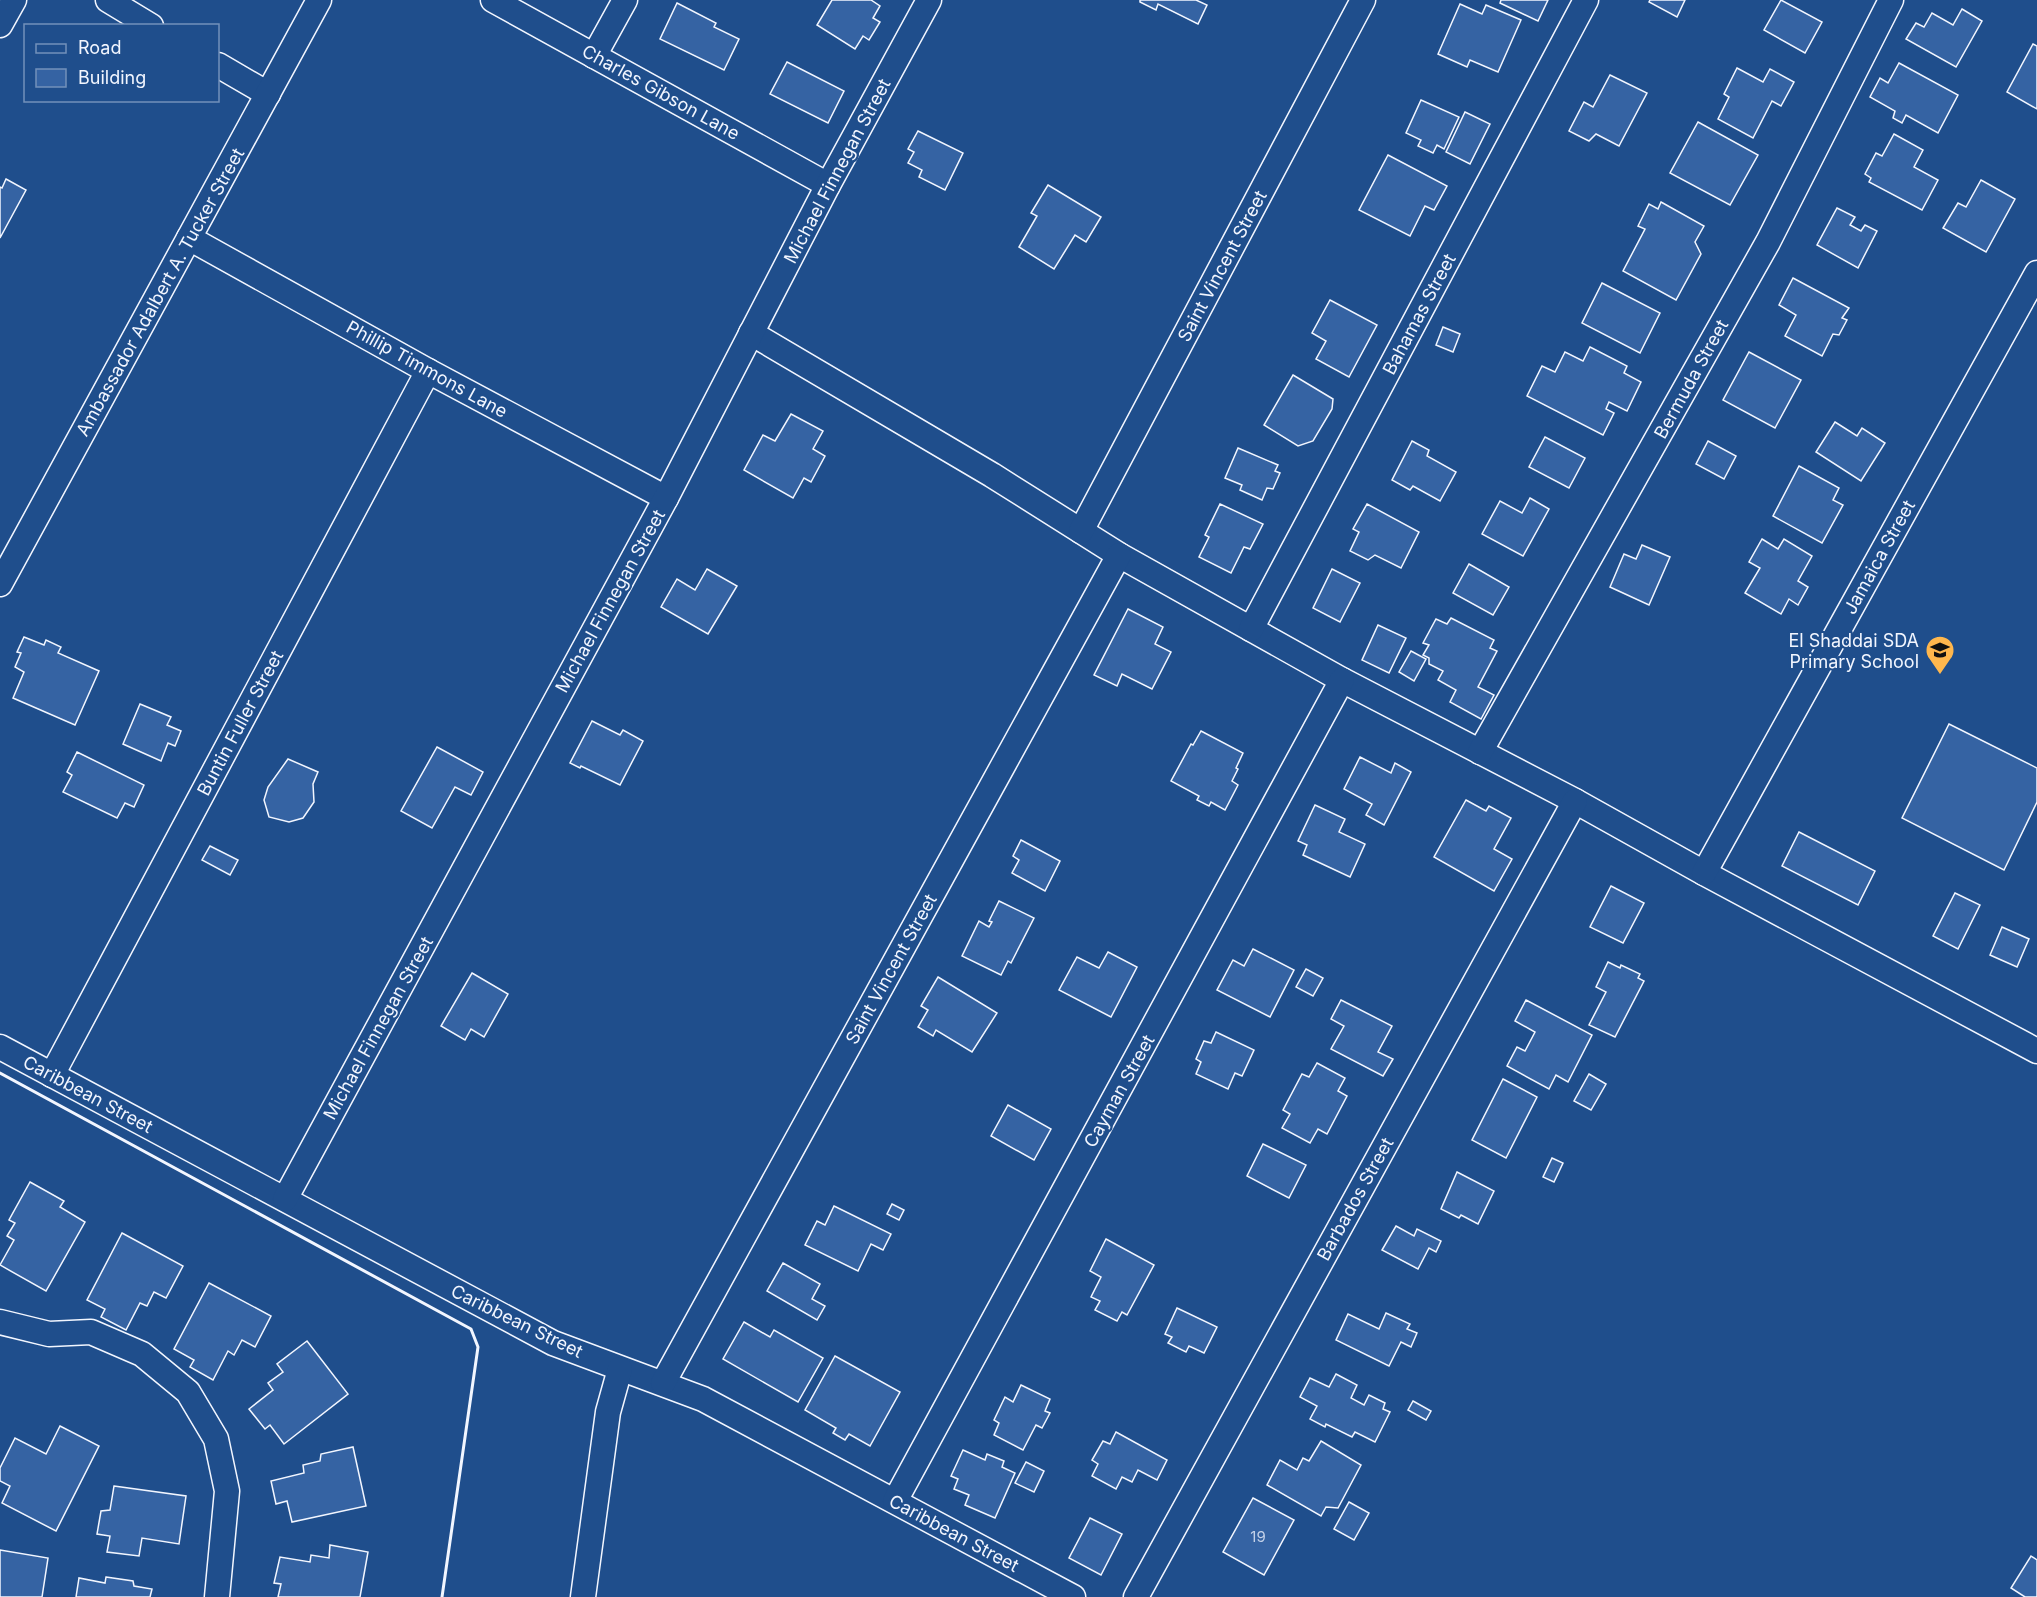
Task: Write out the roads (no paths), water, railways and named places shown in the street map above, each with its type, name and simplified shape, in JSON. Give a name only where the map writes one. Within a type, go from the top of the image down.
[{"type":"street","points":[[0,25],[14,0]]},
{"type":"street","points":[[108,0],[148,24]]},
{"type":"street","name":"Ambassador Adalbert A. Tucker Street","points":[[0,584],[319,0]]},
{"type":"street","name":"Charles Gibson Lane","points":[[493,0],[828,184]]},
{"type":"street","points":[[594,56],[625,0]]},
{"type":"street","name":"Michael Finnegan Street","points":[[285,1199],[666,498],[828,184],[929,0]]},
{"type":"street","name":"Saint Vincent Street","points":[[1081,531],[1364,0]]},
{"type":"street","name":"Bahamas Street","points":[[1251,629],[1586,0]]},
{"type":"street","name":"Bermuda Street","points":[[1480,752],[1768,242],[1891,0]]},
{"type":"street","points":[[219,66],[268,94]]},
{"type":"street","name":"Phillip Timmons Lane","points":[[189,238],[428,371],[666,498]]},
{"type":"street","name":"Jamaica Street","points":[[1704,873],[2037,273]]},
{"type":"street","points":[[751,333],[992,475],[1119,555],[1342,680],[1575,801],[1704,873],[2037,1051]]},
{"type":"street","name":"Buntin Fuller Street","points":[[52,1075],[428,371]]},
{"type":"street","name":"Saint Vincent Street","points":[[663,1383],[1119,555]]},
{"type":"street","name":"Cayman Street","points":[[895,1501],[1342,680]]},
{"type":"street","name":"Barbados Street","points":[[1136,1597],[1575,801]]},
{"type":"street","name":"Caribbean Street","points":[[0,1047],[553,1343],[703,1399],[1073,1597]]},
{"type":"street","points":[[0,1322],[49,1334],[91,1332],[142,1354],[188,1392],[216,1439],[227,1491],[217,1597]]},
{"type":"street","points":[[583,1597],[608,1412],[620,1369]]},
{"type":"place","name":"El Shaddai SDA Primary School","points":[[1940,676]]}]
